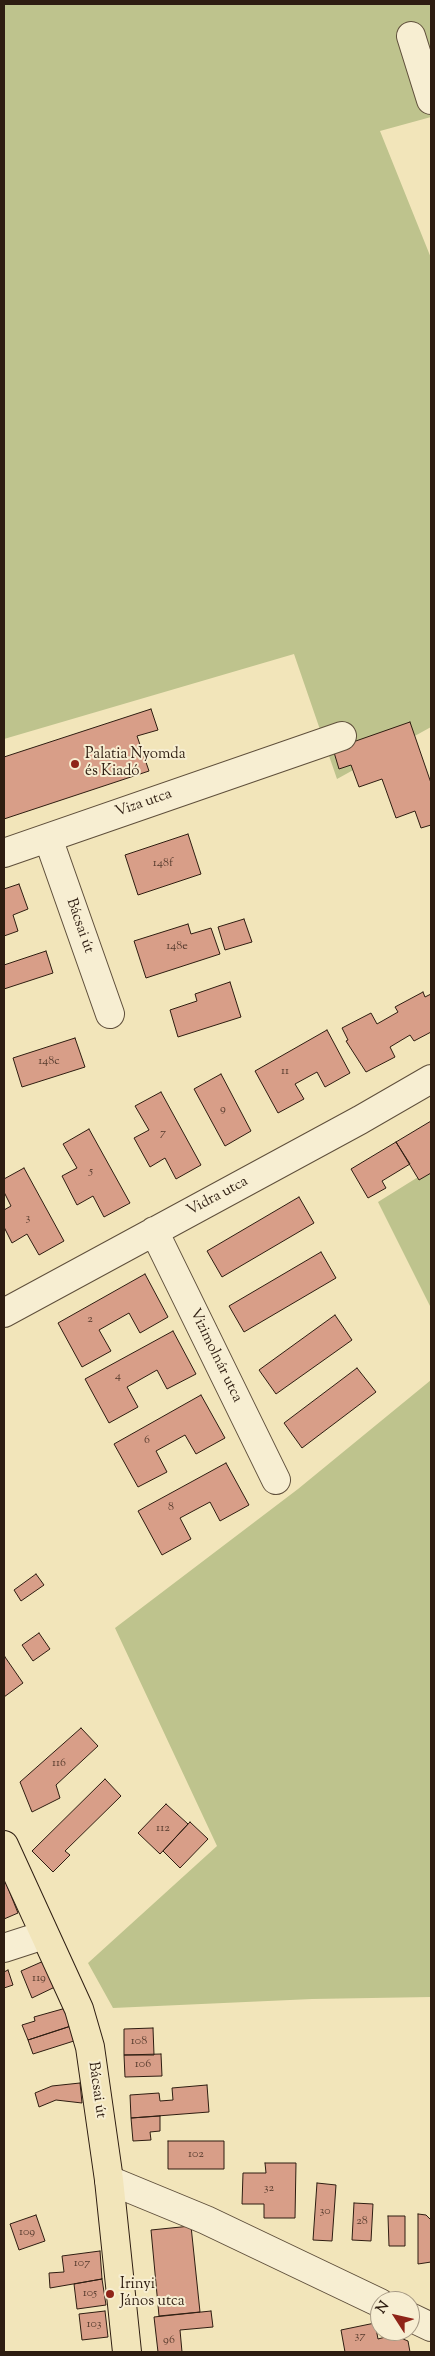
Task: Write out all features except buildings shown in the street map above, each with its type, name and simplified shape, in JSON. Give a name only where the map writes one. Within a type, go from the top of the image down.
[{"type":"main road","name":"Bácsai út","points":[[4,1845],[79,2010],[90,2047],[109,2180],[127,2352]]},
{"type":"street","points":[[411,36],[431,100]]},
{"type":"street","name":"Viza utca","points":[[4,854],[342,736]]},
{"type":"street","name":"Bácsai út","points":[[48,838],[110,1014]]},
{"type":"street","name":"Vidra utca","points":[[4,1313],[360,1120],[431,1079]]},
{"type":"street","name":"Vizimolnár utca","points":[[154,1231],[276,1480]]},
{"type":"street","points":[[4,1948],[44,1935]]},
{"type":"street","points":[[109,2180],[206,2220],[370,2298]]},
{"type":"green space","points":[[4,4],[431,4],[431,117],[380,131],[431,258],[431,727],[337,779],[294,654],[4,739]]},
{"type":"green space","points":[[431,1169],[431,1308],[378,1202]]},
{"type":"green space","points":[[431,1380],[431,1997],[312,1999],[113,2008],[88,1963],[217,1846],[115,1628],[298,1489]]},
{"type":"place","name":"Palatia Nyomda és Kiadó","points":[[75,764]]},
{"type":"place","name":"Irinyi János utca","points":[[110,2294]]}]
